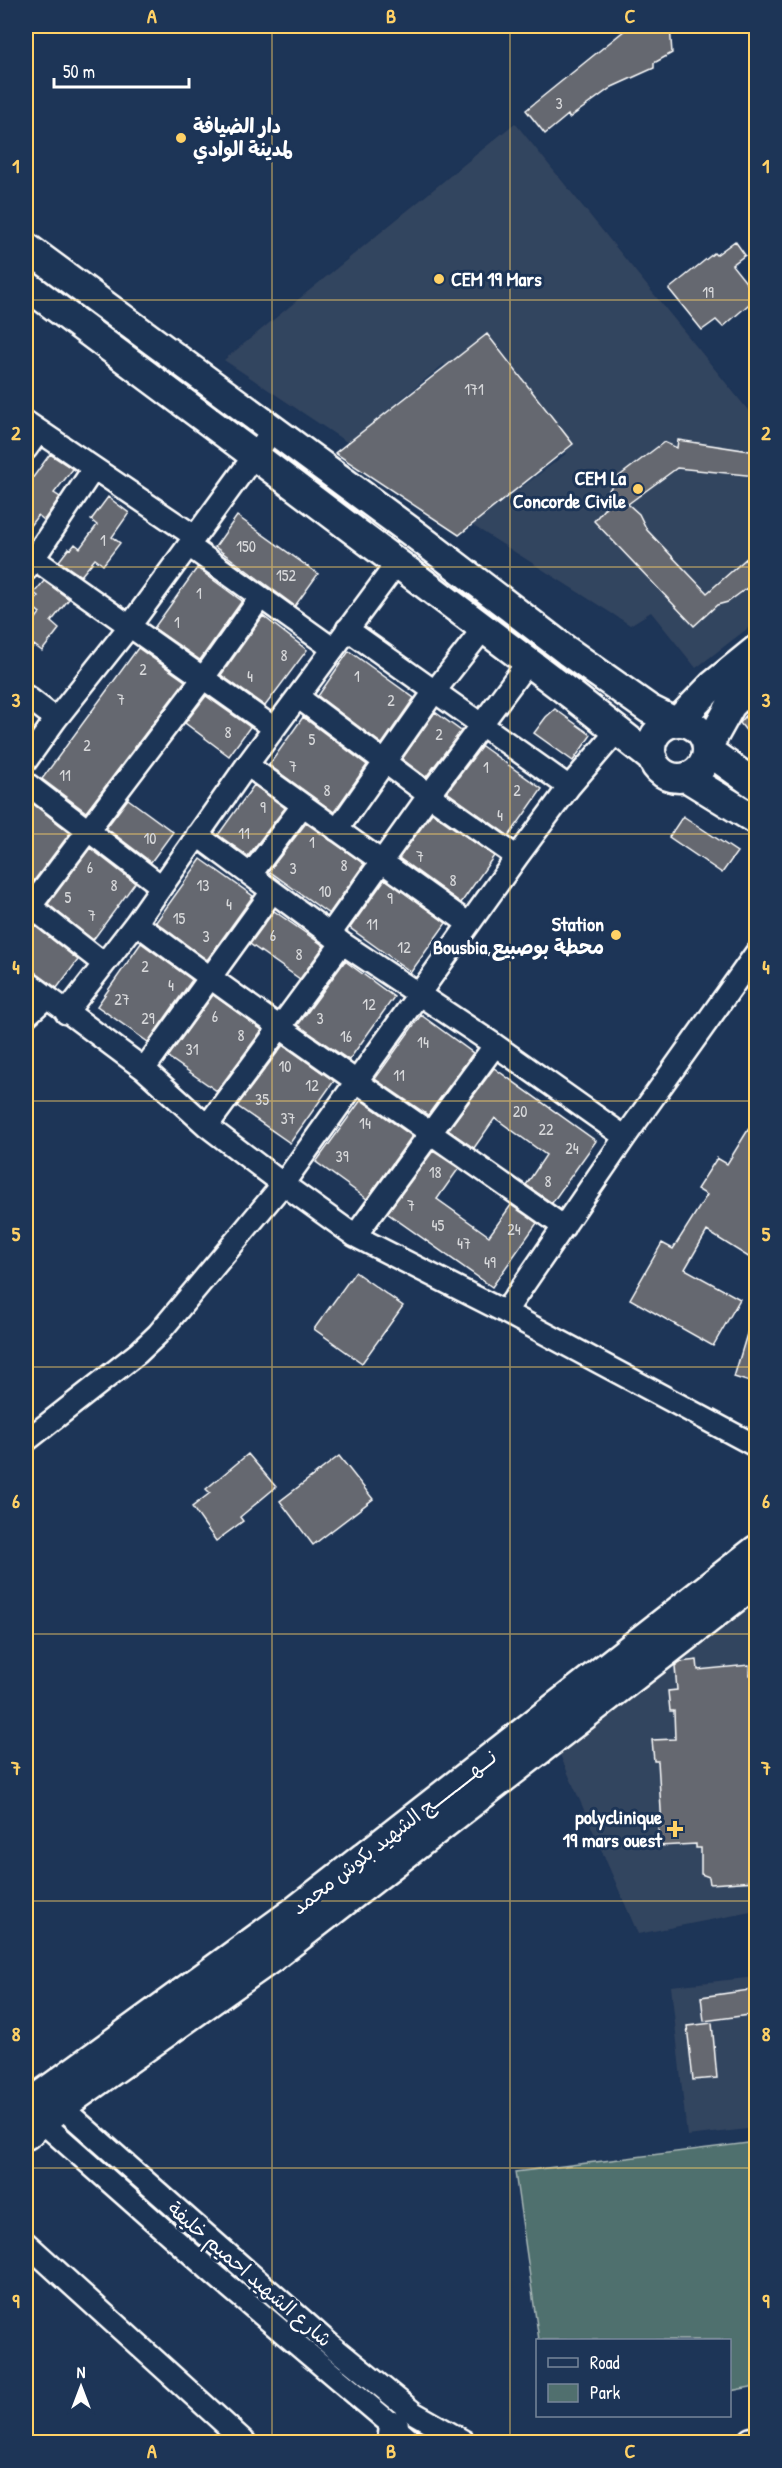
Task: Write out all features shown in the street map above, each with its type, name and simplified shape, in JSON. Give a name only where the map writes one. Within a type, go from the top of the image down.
[{"type":"street","points":[[26,247],[417,536],[567,651],[650,709],[676,722],[694,726],[705,739],[707,749],[756,785]]},
{"type":"street","points":[[26,285],[617,731],[653,759],[662,772],[670,776],[686,777],[704,764],[707,749],[731,705],[756,680]]},
{"type":"street","points":[[26,449],[32,426],[94,468],[191,541],[261,598],[332,648]]},
{"type":"street","points":[[26,761],[56,719],[129,627],[273,430]]},
{"type":"street","points":[[94,468],[28,561],[204,677],[274,728]]},
{"type":"street","points":[[66,1013],[136,922],[332,648],[397,563]]},
{"type":"street","points":[[104,964],[28,905],[88,831],[261,598]]},
{"type":"street","points":[[347,629],[569,787]]},
{"type":"street","points":[[337,830],[434,692],[483,629]]},
{"type":"street","points":[[653,759],[652,743],[660,729],[676,722],[713,686],[756,650]]},
{"type":"street","points":[[207,1126],[281,1027],[381,860],[527,663]]},
{"type":"street","points":[[26,696],[56,719]]},
{"type":"street","points":[[298,697],[429,795],[517,857]]},
{"type":"street","points":[[26,1440],[159,1334],[283,1184],[517,857],[569,787],[617,731]]},
{"type":"street","points":[[247,765],[469,924]]},
{"type":"street","points":[[686,777],[756,820]]},
{"type":"street","points":[[26,783],[162,886]]},
{"type":"street","points":[[251,874],[303,805]]},
{"type":"street","points":[[197,835],[336,938],[495,1045],[625,1137]]},
{"type":"street","points":[[144,1069],[272,892]]},
{"type":"street","points":[[136,922],[354,1082],[430,1132],[564,1227]]},
{"type":"street","points":[[505,1312],[625,1137],[750,976],[756,953]]},
{"type":"street","points":[[26,981],[144,1069],[207,1126],[355,1236],[505,1312],[728,1429],[756,1446]]},
{"type":"street","points":[[26,1016],[47,998]]},
{"type":"street","points":[[355,1236],[495,1045]]},
{"type":"street","name":"نـــهـــــــــــج الشهيد بكوش محمد","points":[[37,2112],[756,1550]]},
{"type":"street","name":"نـــهـــــــــــج الشهيد بكوش محمد","points":[[37,2112],[273,1957],[756,1582]]},
{"type":"street","name":"شارع الشهيد احميم خليفة","points":[[37,2112],[399,2437]]},
{"type":"street","name":"شارع الشهيد احميم خليفة","points":[[37,2112],[414,2412],[465,2442]]},
{"type":"street","points":[[26,2243],[245,2442]]},
{"type":"shaded area","points":[[515,123],[756,420],[756,622],[696,668],[651,612],[630,625],[472,525],[567,453],[505,374],[474,397],[444,364],[348,443],[224,360]]},
{"type":"shaded area","name":"polyclinique 19 mars ouest","points":[[756,1595],[756,1911],[638,1934],[557,1748]]},
{"type":"shaded area","points":[[756,1977],[756,2128],[687,2136],[671,1986]]},
{"type":"green space","points":[[756,2142],[756,2386],[731,2391],[731,2339],[539,2339],[515,2172]]},
{"type":"building","points":[[630,26],[670,26],[672,53],[654,63],[654,68],[612,87],[569,118],[568,115],[545,134],[526,110]]},
{"type":"building","points":[[735,241],[745,255],[732,265],[756,298],[723,327],[716,320],[702,330],[669,289],[714,253],[716,255]]},
{"type":"building","points":[[487,334],[573,444],[459,535],[335,453]]},
{"type":"building","points":[[678,440],[756,452],[756,476],[677,468],[628,504],[639,514],[647,530],[707,593],[756,550],[756,601],[747,588],[728,602],[717,605],[694,626],[594,521],[614,497],[609,490],[618,477],[664,442],[677,448]]},
{"type":"building","points":[[50,454],[73,469],[54,493],[60,497],[44,520],[38,515],[26,531],[26,487]]},
{"type":"building","points":[[108,497],[129,513],[112,537],[120,543],[103,565],[95,559],[81,576],[59,561],[75,544],[80,548],[97,525],[91,520]]},
{"type":"building","points":[[237,516],[318,574],[295,606],[215,547]]},
{"type":"building","points":[[197,568],[242,601],[200,660],[154,628]]},
{"type":"building","points":[[44,581],[69,599],[51,622],[59,629],[42,651],[34,645],[26,656],[26,632],[40,613],[30,605],[38,596],[34,593]]},
{"type":"building","points":[[263,616],[307,650],[265,706],[221,675]]},
{"type":"building","points":[[138,648],[185,681],[86,812],[42,779]]},
{"type":"building","points":[[349,651],[414,698],[382,744],[318,696]]},
{"type":"building","points":[[206,696],[250,727],[229,756],[185,723]]},
{"type":"building","points":[[756,703],[756,743],[740,723]]},
{"type":"building","points":[[555,709],[591,735],[573,761],[534,733]]},
{"type":"building","points":[[435,712],[461,731],[426,777],[402,759]]},
{"type":"building","points":[[303,717],[367,765],[334,812],[269,765]]},
{"type":"building","points":[[482,746],[542,789],[509,836],[447,792]]},
{"type":"building","points":[[254,785],[285,808],[248,856],[218,835]]},
{"type":"building","points":[[27,799],[70,833],[27,890],[26,889]]},
{"type":"building","points":[[128,799],[173,832],[151,862],[106,828]]},
{"type":"building","points":[[432,813],[494,856],[461,903],[399,858]]},
{"type":"building","points":[[683,816],[737,852],[722,873],[669,837]]},
{"type":"building","points":[[306,823],[364,864],[329,914],[269,871]]},
{"type":"building","points":[[90,848],[135,883],[93,940],[48,904]]},
{"type":"building","points":[[201,859],[253,896],[207,960],[156,922]]},
{"type":"building","points":[[385,879],[446,923],[411,972],[350,928]]},
{"type":"building","points":[[274,911],[324,946],[300,979],[250,944]]},
{"type":"building","points":[[30,922],[78,960],[57,988],[26,966],[26,928]]},
{"type":"building","points":[[141,943],[192,980],[148,1042],[97,1006]]},
{"type":"building","points":[[345,961],[394,997],[349,1060],[298,1025]]},
{"type":"building","points":[[213,995],[262,1030],[217,1091],[168,1057]]},
{"type":"building","points":[[421,1015],[473,1053],[428,1115],[375,1079]]},
{"type":"building","points":[[283,1045],[334,1081],[290,1143],[237,1106]]},
{"type":"building","points":[[494,1068],[596,1141],[552,1203],[526,1185],[546,1155],[495,1118],[474,1148],[448,1130]]},
{"type":"building","points":[[361,1100],[412,1136],[367,1199],[316,1162]]},
{"type":"building","points":[[756,1117],[756,1249],[750,1258],[707,1231],[685,1269],[740,1299],[713,1346],[630,1299],[662,1243],[673,1249],[707,1195],[697,1189],[717,1158],[727,1164]]},
{"type":"building","points":[[433,1151],[459,1168],[437,1199],[489,1236],[511,1205],[537,1223],[492,1287],[387,1213]]},
{"type":"building","points":[[355,1272],[403,1306],[362,1363],[314,1329]]},
{"type":"building","points":[[753,1314],[756,1315],[756,1384],[734,1377]]},
{"type":"building","points":[[248,1454],[276,1487],[240,1517],[243,1521],[216,1541],[192,1507],[210,1493],[206,1489]]},
{"type":"building","points":[[339,1456],[373,1499],[313,1545],[280,1501]]},
{"type":"building","points":[[697,1660],[698,1670],[749,1665],[749,1675],[756,1675],[756,1743],[752,1744],[754,1805],[756,1807],[756,1881],[710,1884],[709,1877],[701,1874],[701,1848],[696,1848],[696,1844],[659,1846],[658,1826],[662,1826],[658,1761],[654,1761],[652,1740],[675,1739],[674,1711],[670,1711],[668,1691],[677,1690],[675,1666],[680,1662]]},
{"type":"building","points":[[756,1989],[756,2014],[704,2021],[701,1997]]},
{"type":"building","points":[[712,2023],[717,2078],[693,2080],[687,2026]]},
{"type":"place","name":"دار الضيافة لمدينة الوادي","points":[[181,138]]},
{"type":"place","name":"CEM 19 Mars","points":[[439,279]]},
{"type":"place","name":"CEM La Concorde Civile","points":[[638,489]]},
{"type":"place","name":"Station Bousbia,محطة بوصبيع","points":[[616,935]]},
{"type":"place","name":"polyclinique 19 mars ouest","points":[[675,1829]]}]
